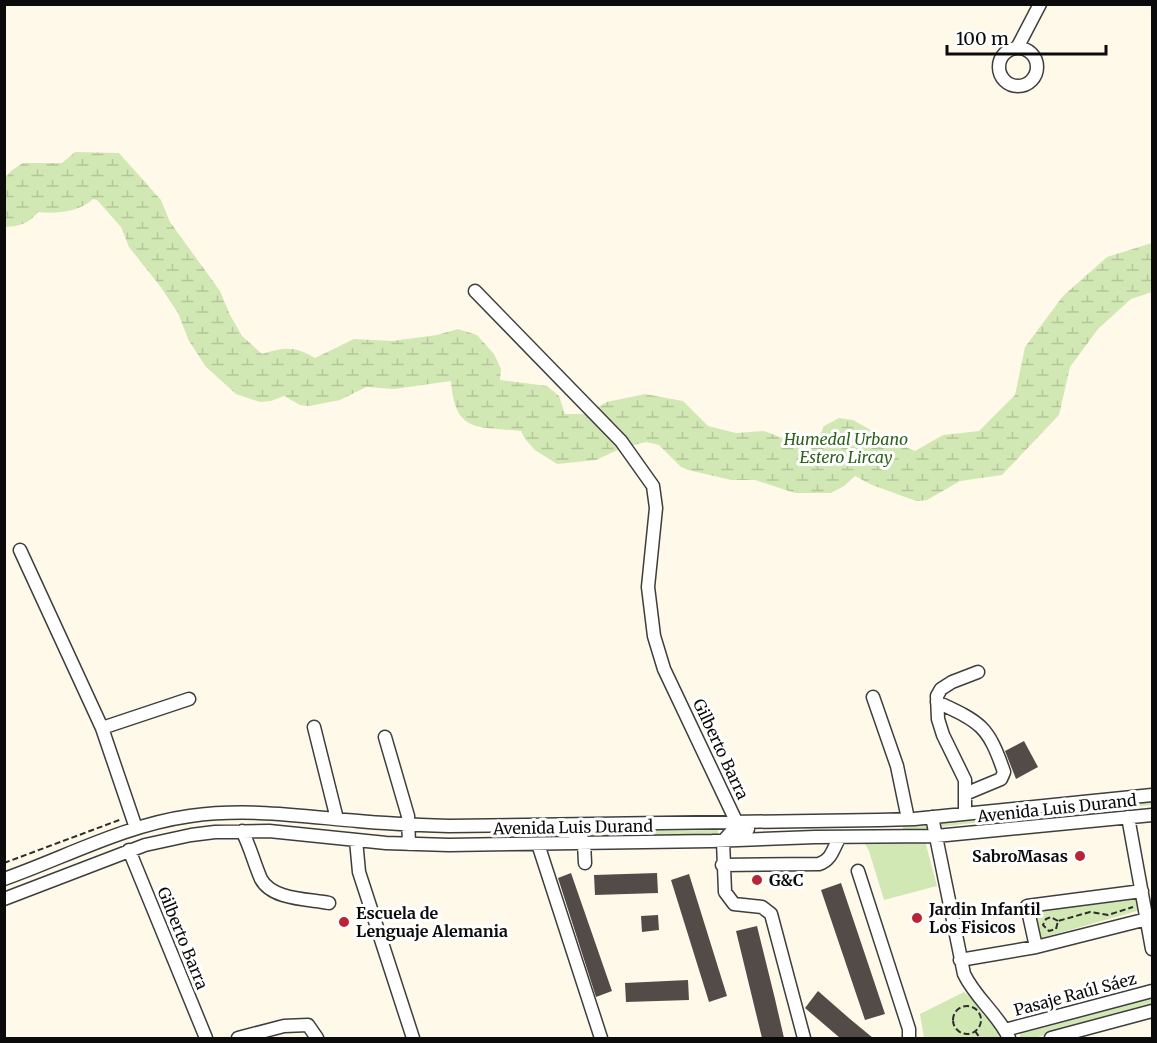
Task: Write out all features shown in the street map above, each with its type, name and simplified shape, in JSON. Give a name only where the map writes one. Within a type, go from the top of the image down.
[{"type":"street","points":[[1017,48],[1040,4]]},
{"type":"street","name":"Gilberto Barra","points":[[475,291],[621,441],[650,481],[656,500],[649,570],[651,619],[662,661],[736,822]]},
{"type":"street","points":[[20,550],[102,728],[136,828]]},
{"type":"street","points":[[965,813],[963,774],[943,735],[938,719],[937,696],[941,689],[952,682],[978,672]]},
{"type":"street","points":[[873,697],[897,766],[908,819]]},
{"type":"street","points":[[102,728],[189,699]]},
{"type":"street","points":[[938,702],[975,720],[982,726],[987,732],[1004,772],[1001,779],[965,794]]},
{"type":"street","points":[[314,727],[338,819]]},
{"type":"street","points":[[385,737],[408,816],[409,844]]},
{"type":"street","name":"Avenida Luis Durand","points":[[4,879],[136,828],[189,816],[242,812],[298,814],[408,825],[804,821],[908,819],[1152,795]]},
{"type":"street","name":"Avenida Luis Durand","points":[[4,899],[129,850],[191,835],[242,831],[287,832],[409,844],[723,841],[936,836],[1152,815]]},
{"type":"street","points":[[932,817],[960,960],[970,988],[994,1014],[1007,1034]]},
{"type":"street","points":[[1128,817],[1145,893],[1152,949]]},
{"type":"street","points":[[804,821],[786,828],[733,830],[723,841],[722,865],[725,892],[730,901],[739,905],[766,908],[771,914],[804,1038]]},
{"type":"street","points":[[531,825],[538,831],[570,831],[579,834],[584,843],[585,864]]},
{"type":"street","points":[[242,831],[262,881],[270,889],[280,894],[329,903]]},
{"type":"street","points":[[722,865],[819,864],[827,861],[840,837]]},
{"type":"street","points":[[356,840],[359,872],[413,1038]]},
{"type":"street","points":[[538,844],[601,1038]]},
{"type":"street","name":"Gilberto Barra","points":[[129,850],[206,1038]]},
{"type":"street","points":[[858,871],[909,1029],[909,1038]]},
{"type":"street","points":[[1036,947],[1027,906],[1145,893]]},
{"type":"street","points":[[960,960],[1036,947],[1147,918]]},
{"type":"street","name":"Pasaje Raúl Sáez","points":[[1007,1034],[1152,991]]},
{"type":"street","points":[[1051,1038],[1152,1011]]},
{"type":"street","points":[[237,1038],[284,1026],[308,1025],[317,1038]]},
{"type":"path","points":[[1058,921],[1056,928],[1049,931],[1043,925],[1051,917],[1058,921],[1090,912],[1108,915],[1145,893]]},
{"type":"path","points":[[967,1006],[978,1012],[981,1018],[980,1025],[975,1031],[964,1034],[954,1025],[953,1018],[961,1008],[967,1006]]},
{"type":"path","points":[[975,1031],[980,1038]]},
{"type":"green space","name":"Humedal Urbano Estero Lircay","points":[[75,152],[119,153],[161,200],[170,222],[220,291],[242,336],[262,354],[290,349],[302,351],[315,358],[354,339],[392,341],[437,335],[458,329],[477,335],[494,354],[501,369],[500,380],[547,386],[559,396],[565,414],[585,414],[607,402],[645,394],[683,401],[708,426],[736,433],[764,431],[804,446],[815,446],[824,426],[839,418],[853,420],[890,441],[915,451],[943,435],[979,431],[1015,395],[1025,347],[1063,296],[1107,257],[1152,243],[1152,292],[1131,299],[1098,329],[1070,367],[1059,415],[1002,475],[960,481],[927,500],[916,501],[872,485],[855,476],[844,486],[831,493],[795,493],[755,480],[731,480],[681,467],[659,445],[646,442],[622,448],[596,460],[557,464],[535,450],[521,431],[481,427],[463,419],[453,398],[451,381],[394,389],[366,387],[340,400],[309,406],[300,405],[284,396],[260,402],[236,394],[206,367],[189,341],[178,313],[129,247],[121,227],[97,200],[93,199],[81,207],[67,211],[38,212],[23,224],[5,227],[5,178],[11,171],[23,163],[62,163]]},
{"type":"green space","points":[[1152,798],[1152,805],[923,829],[903,829],[903,825]]},
{"type":"green space","points":[[718,830],[718,836],[586,837],[586,831]]},
{"type":"green space","points":[[863,840],[925,841],[937,886],[884,900],[869,851]]},
{"type":"green space","points":[[1136,895],[1139,905],[1137,911],[1038,939],[1031,911]]},
{"type":"green space","points":[[964,992],[989,1013],[1003,1038],[924,1038],[920,1014]]},
{"type":"green space","points":[[1149,994],[1152,1002],[1149,1006],[1034,1038],[1020,1038],[1020,1031]]},
{"type":"building","points":[[1024,741],[1038,767],[1016,779],[1005,751]]},
{"type":"building","points":[[571,873],[612,991],[596,997],[558,878]]},
{"type":"building","points":[[657,873],[658,893],[595,895],[594,875]]},
{"type":"building","points":[[689,874],[727,996],[709,1002],[671,880]]},
{"type":"building","points":[[841,883],[885,1014],[865,1020],[821,890]]},
{"type":"building","points":[[658,915],[659,930],[642,932],[641,916]]},
{"type":"building","points":[[757,926],[784,1038],[762,1038],[736,931]]},
{"type":"building","points":[[688,980],[689,1000],[626,1002],[625,983]]},
{"type":"building","points":[[818,991],[873,1038],[840,1038],[805,1008]]},
{"type":"place","name":"SabroMasas","points":[[1080,856]]},
{"type":"place","name":"G&C","points":[[757,880]]},
{"type":"place","name":"Jardin Infantil Los Fisicos","points":[[917,918]]},
{"type":"place","name":"Escuela de Lenguaje Alemania","points":[[344,922]]}]
